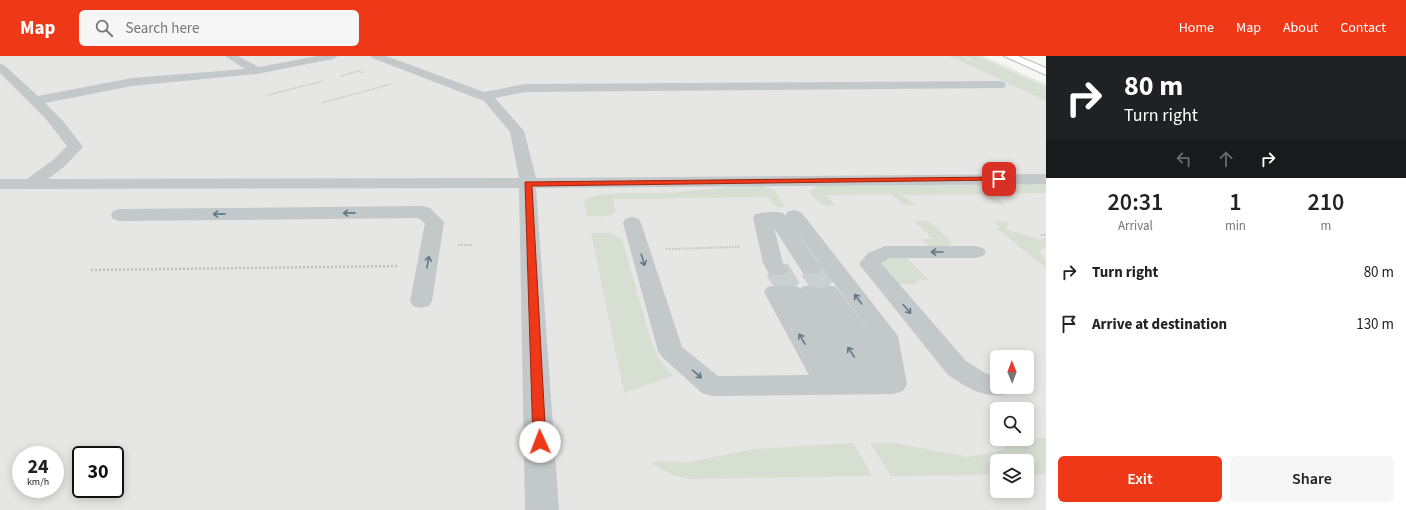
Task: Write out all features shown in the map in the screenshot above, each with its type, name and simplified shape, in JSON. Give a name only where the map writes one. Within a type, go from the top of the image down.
[{"type":"main road","points":[[1009,56],[1046,72]]},
{"type":"street","points":[[230,56],[257,71]]},
{"type":"street","points":[[34,101],[132,82],[257,71],[333,56]]},
{"type":"street","points":[[376,56],[488,98],[517,131],[527,172],[528,184],[542,510]]},
{"type":"street","points":[[0,67],[67,134],[75,147],[31,184]]},
{"type":"street","points":[[484,96],[525,88],[1000,85]]},
{"type":"street","points":[[0,184],[528,184],[1046,179]]},
{"type":"street","points":[[120,215],[424,212],[435,222],[421,301]]},
{"type":"street","points":[[777,217],[768,244],[758,263],[793,280],[861,384]]},
{"type":"street","points":[[777,217],[793,280],[861,384]]},
{"type":"street","points":[[777,217],[886,336],[861,384]]},
{"type":"street","points":[[632,223],[671,351],[712,386],[861,384]]},
{"type":"street","points":[[976,252],[885,252],[875,257],[870,264],[957,368],[976,380],[990,384]]},
{"type":"path","points":[[336,77],[358,71],[364,73]]},
{"type":"path","points":[[268,95],[328,79]]},
{"type":"path","points":[[322,103],[391,84],[386,82]]},
{"type":"path","points":[[1040,235],[1046,235]]},
{"type":"path","points":[[457,252],[458,246],[473,245]]},
{"type":"path","points":[[660,249],[744,247]]},
{"type":"path","points":[[91,270],[404,266]]},
{"type":"shaded area","points":[[0,56],[983,56],[1046,84],[1046,510],[0,510]]},
{"type":"shaded area","points":[[950,56],[963,56],[966,59],[982,65],[965,56],[977,56],[1046,87],[1046,91],[1013,77],[1046,92],[1046,101]]},
{"type":"shaded area","points":[[1046,183],[1046,193],[992,194],[1005,203],[1002,205],[994,203],[981,194],[903,195],[915,205],[904,205],[891,194],[826,195],[836,206],[831,206],[820,203],[809,191],[817,186]]},
{"type":"shaded area","points":[[763,186],[773,189],[786,207],[776,207],[768,197],[613,199],[616,210],[610,215],[587,216],[584,204],[586,198],[605,194],[663,193]]},
{"type":"shaded area","points":[[914,221],[929,221],[952,242],[948,246],[931,247],[920,239],[933,239]]},
{"type":"shaded area","points":[[992,221],[1009,222],[1006,229],[1041,240],[1042,238],[1046,238],[1046,246],[1039,251],[1046,261],[1046,268],[996,228],[1001,228]]},
{"type":"shaded area","points":[[591,233],[610,233],[622,239],[651,341],[661,362],[673,376],[624,393]]},
{"type":"shaded area","points":[[889,256],[906,257],[929,280],[916,281],[919,284],[898,284],[882,267],[881,262]]},
{"type":"shaded area","points":[[1046,438],[1046,474],[1034,475],[1034,454],[990,454],[990,475],[891,476],[870,443],[894,443],[969,457],[1003,450],[1006,448],[1005,446],[1034,446],[1034,439]]},
{"type":"shaded area","points":[[853,443],[872,476],[689,479],[673,475],[650,463],[659,461],[690,462],[753,449]]},
{"type":"tunnel","points":[[811,268],[828,292]]},
{"type":"tunnel","points":[[777,269],[791,292]]},
{"type":"route","points":[[540,442],[528,184],[999,179]]}]
